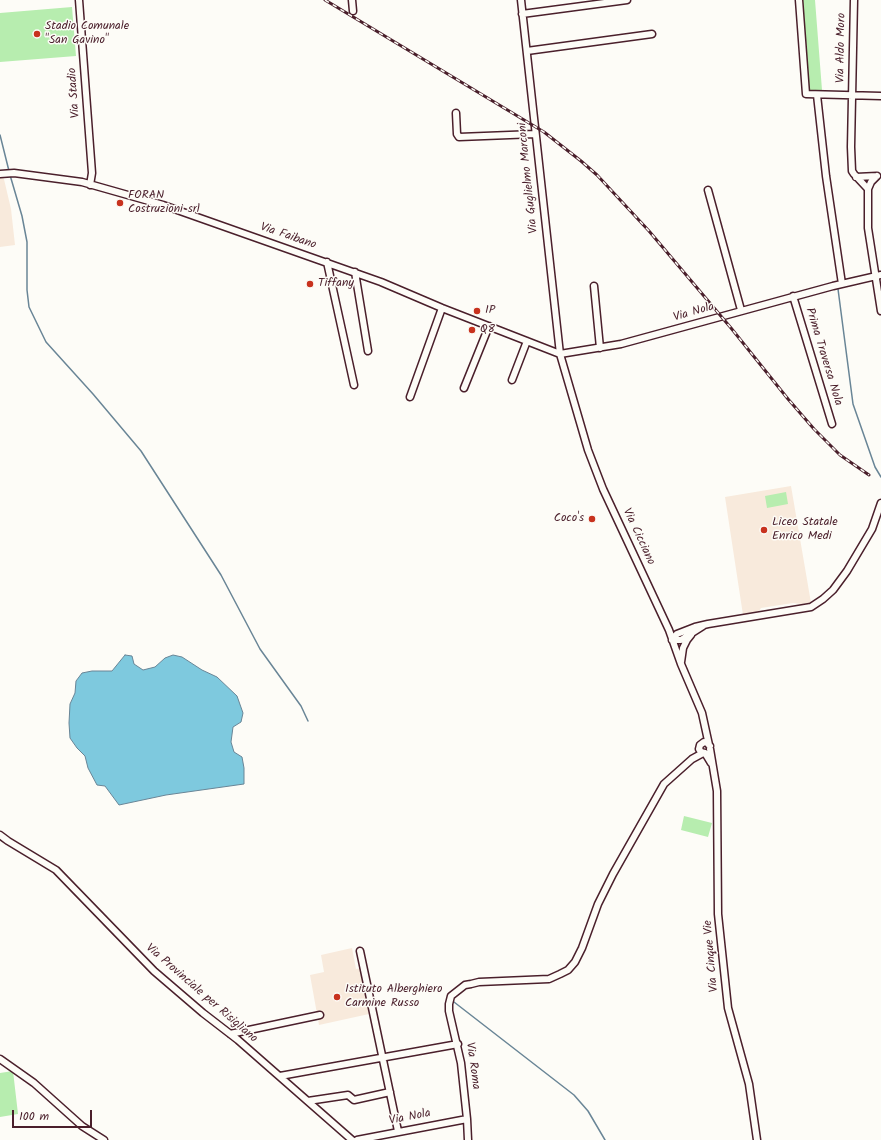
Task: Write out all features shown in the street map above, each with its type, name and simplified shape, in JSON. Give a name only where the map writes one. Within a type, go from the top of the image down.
[{"type":"street","name":"Via Stadio","points":[[79,0],[92,173],[90,184]]},
{"type":"street","points":[[352,0],[353,11]]},
{"type":"street","name":"Via Guglielmo Marconi","points":[[521,0],[560,354]]},
{"type":"street","points":[[522,14],[627,0]]},
{"type":"street","points":[[800,0],[806,94],[881,96]]},
{"type":"street","name":"Via Aldo Moro","points":[[854,0],[851,147],[852,171],[856,177]]},
{"type":"street","points":[[527,51],[652,34]]},
{"type":"street","points":[[817,95],[826,176],[841,284],[878,276]]},
{"type":"street","points":[[456,113],[458,137],[535,134]]},
{"type":"street","name":"Via Faibano","points":[[3,174],[14,173],[90,184],[163,205],[355,272],[560,354]]},
{"type":"street","points":[[856,177],[879,176]]},
{"type":"street","points":[[879,176],[871,182],[868,190],[868,228],[878,276],[881,310]]},
{"type":"street","points":[[856,177],[868,190]]},
{"type":"street","points":[[708,190],[741,310]]},
{"type":"street","points":[[327,262],[354,385]]},
{"type":"street","points":[[355,272],[368,351]]},
{"type":"street","name":"Via Nola","points":[[560,354],[600,348],[652,336],[741,310],[841,284]]},
{"type":"street","points":[[594,286],[600,348]]},
{"type":"street","name":"Prima Traversa Nola","points":[[793,296],[832,424]]},
{"type":"street","points":[[410,398],[442,308]]},
{"type":"street","points":[[464,388],[489,326]]},
{"type":"street","points":[[512,380],[527,341]]},
{"type":"street","name":"Via Cicciano","points":[[560,354],[588,450],[603,489],[669,630],[681,664],[697,701],[710,747]]},
{"type":"street","points":[[672,640],[677,634],[685,630],[708,624],[811,606],[823,599],[833,590],[847,571],[872,529],[881,503]]},
{"type":"street","points":[[672,640],[681,640],[708,624]]},
{"type":"street","points":[[669,630],[685,630]]},
{"type":"street","points":[[681,664],[686,640],[692,634]]},
{"type":"street","points":[[702,749],[705,725]]},
{"type":"street","points":[[705,742],[710,747],[707,753],[702,749],[705,742]]},
{"type":"street","name":"Via Cinque Vie","points":[[710,747],[717,791],[718,914],[727,1001],[749,1084],[757,1140]]},
{"type":"street","name":"Via Cinque Vie","points":[[702,749],[713,766]]},
{"type":"street","name":"Via Roma","points":[[468,1140],[467,1118],[458,1044],[449,1004],[451,996],[465,985],[479,982],[549,979],[568,970],[575,962],[582,948],[598,904],[613,874],[664,784],[702,749]]},
{"type":"street","name":"Via Provinciale per Risigliano","points":[[0,835],[56,870],[154,972],[280,1076],[352,1140]]},
{"type":"street","points":[[360,952],[398,1131]]},
{"type":"street","points":[[230,1034],[320,1015]]},
{"type":"street","points":[[280,1076],[458,1044]]},
{"type":"street","points":[[0,1059],[34,1083],[82,1126],[104,1140]]},
{"type":"street","points":[[308,1101],[348,1095],[354,1100],[390,1092]]},
{"type":"street","name":"Via Nola","points":[[357,1140],[467,1118]]},
{"type":"shaded area","points":[[3,175],[11,209],[15,245],[0,247],[0,176]]},
{"type":"shaded area","name":"Liceo Statale Enrico Medi","points":[[791,486],[811,603],[793,603],[761,608],[759,611],[743,615],[725,497]]},
{"type":"shaded area","points":[[352,948],[356,969],[361,968],[369,1014],[319,1025],[310,975],[324,972],[321,955]]},
{"type":"green space","points":[[802,0],[815,0],[822,90],[809,91]]},
{"type":"green space","name":"Stadio Comunale \"San Gavino\"","points":[[72,7],[76,56],[0,62],[0,13]]},
{"type":"green space","points":[[786,492],[788,504],[767,508],[765,496]]},
{"type":"green space","points":[[684,816],[712,823],[708,837],[681,830]]},
{"type":"green space","points":[[13,1071],[18,1114],[0,1117],[0,1073]]},
{"type":"water","points":[[125,655],[132,656],[134,664],[143,670],[155,667],[165,658],[173,655],[182,657],[202,670],[217,677],[237,696],[243,713],[241,722],[233,727],[231,742],[234,752],[242,757],[244,784],[166,795],[119,805],[105,786],[97,785],[88,768],[85,756],[70,738],[70,704],[75,693],[76,681],[82,673],[92,671],[112,671]]},
{"type":"waterway","points":[[0,135],[9,171]]},
{"type":"waterway","points":[[10,175],[22,216],[27,242],[27,290],[29,307],[46,342],[93,394],[141,451],[221,575],[260,649],[301,706],[308,721]]},
{"type":"waterway","points":[[838,289],[853,404],[875,467],[881,477]]},
{"type":"waterway","points":[[454,1002],[574,1095],[588,1111],[605,1140]]},
{"type":"railway","points":[[325,0],[544,132],[581,161],[597,175],[649,231],[814,429],[840,455],[869,475]]},
{"type":"place","name":"Stadio Comunale \"San Gavino\"","points":[[37,34]]},
{"type":"place","name":"FORAN Costruzioni srl","points":[[120,203]]},
{"type":"place","name":"Tiffany","points":[[310,284]]},
{"type":"place","name":"IP","points":[[477,311]]},
{"type":"place","name":"Q8","points":[[472,330]]},
{"type":"place","name":"Coco's","points":[[592,519]]},
{"type":"place","name":"Liceo Statale Enrico Medi","points":[[764,530]]},
{"type":"place","name":"Istituto Alberghiero Carmine Russo","points":[[337,997]]}]
